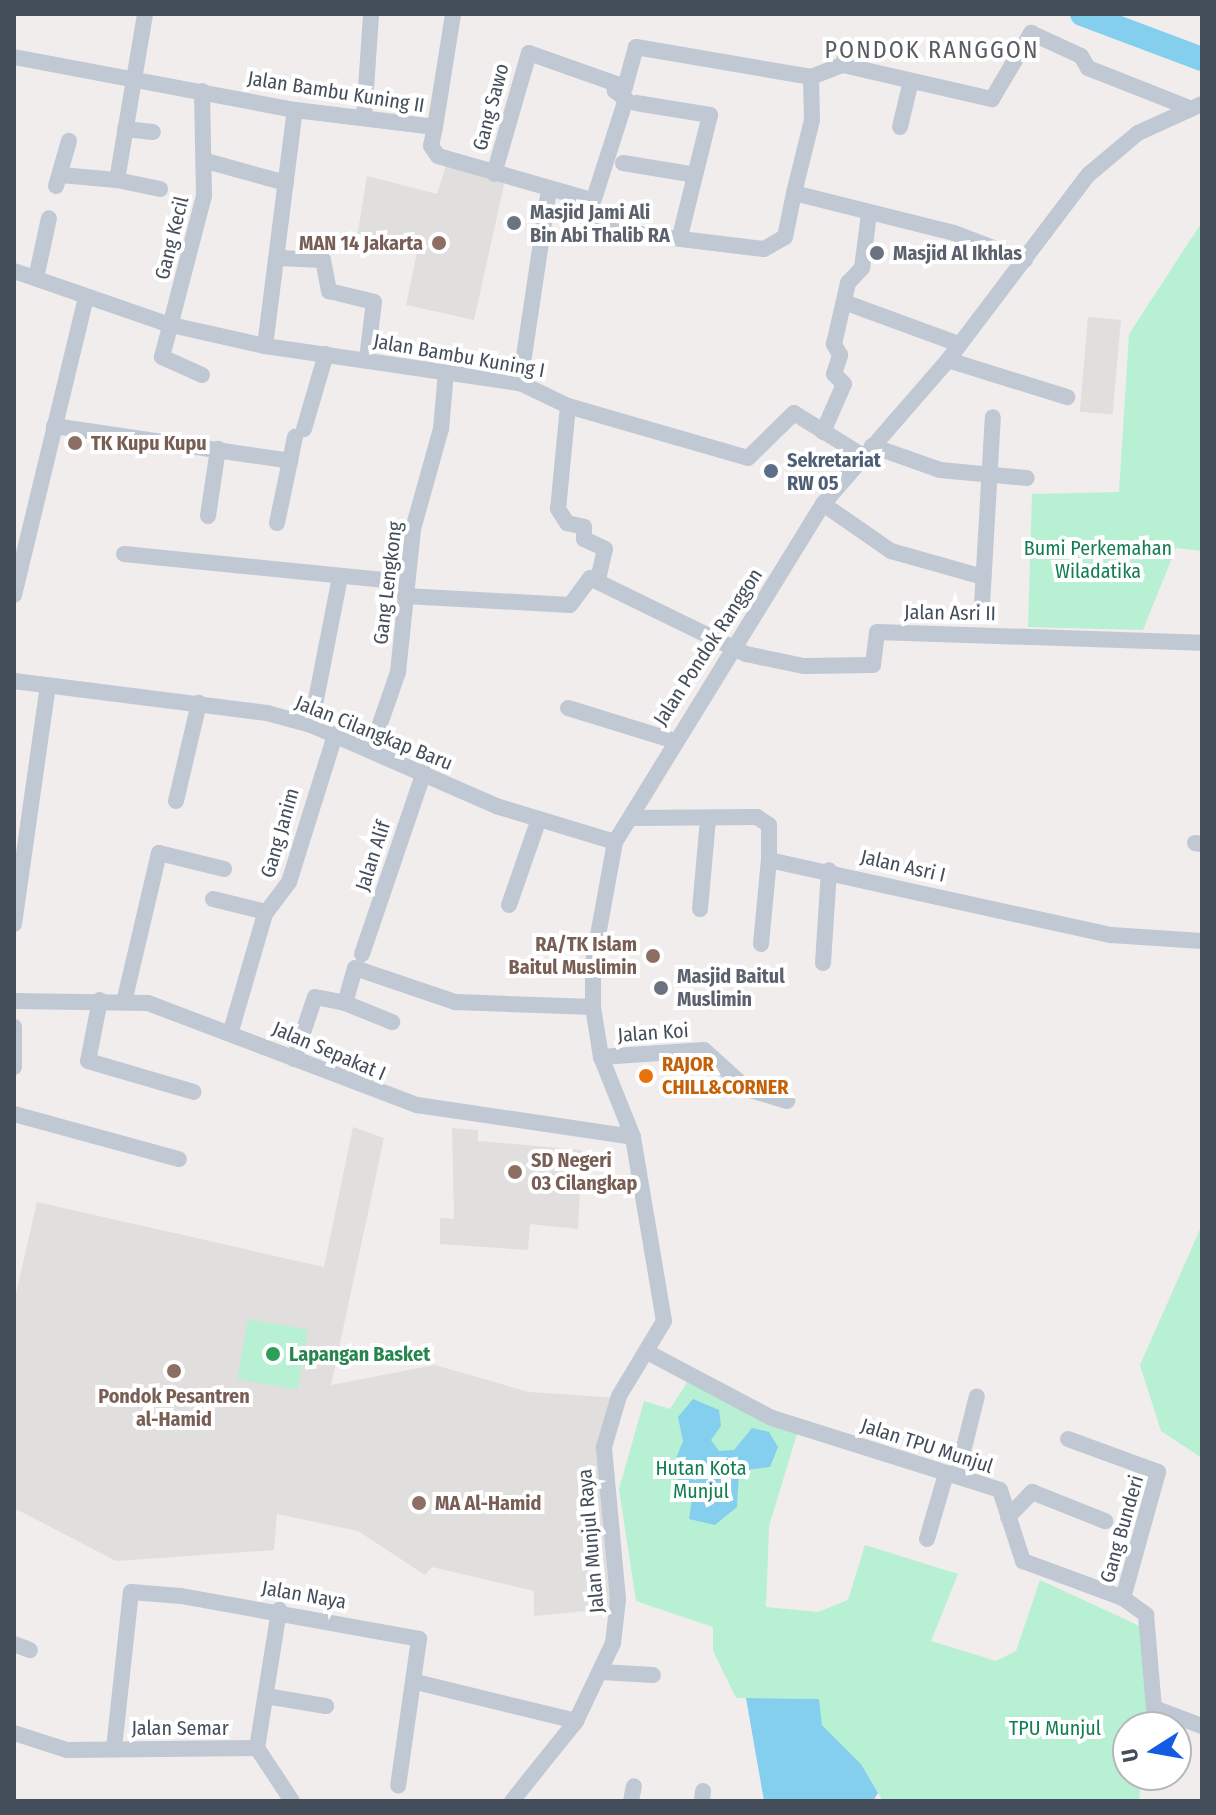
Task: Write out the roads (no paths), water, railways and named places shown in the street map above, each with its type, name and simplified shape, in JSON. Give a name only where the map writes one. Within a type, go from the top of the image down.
[{"type":"street","points":[[117,180],[145,14]]},
{"type":"street","points":[[364,118],[371,14]]},
{"type":"street","points":[[435,127],[453,14]]},
{"type":"street","points":[[1025,260],[794,193],[812,120],[811,77],[845,57],[910,85],[992,99],[1031,33],[1081,56],[1088,68],[1195,105]]},
{"type":"street","name":"Gang Sawo","points":[[494,174],[529,53],[625,87],[636,47],[811,77]]},
{"type":"street","name":"Jalan Bambu Kuning II","points":[[14,57],[295,110],[435,127],[431,146],[438,156],[549,190],[579,195],[591,208],[594,228],[775,246],[788,229],[794,193]]},
{"type":"street","points":[[562,70],[631,101],[710,115],[690,174],[680,236]]},
{"type":"street","points":[[900,127],[910,85]]},
{"type":"street","name":"Gang Kecil","points":[[202,91],[206,161],[162,360],[202,375]]},
{"type":"street","points":[[591,208],[631,101]]},
{"type":"street","name":"Jalan Pondok Ranggon","points":[[649,1353],[662,1335],[664,1299],[633,1137],[601,1057],[593,1007],[597,936],[615,842],[672,740],[823,504],[948,360],[1025,260],[1051,219],[1113,150],[1195,105]]},
{"type":"street","points":[[265,346],[279,258],[295,110]]},
{"type":"street","points":[[125,129],[153,132]]},
{"type":"street","points":[[69,141],[59,180],[117,180],[160,189]]},
{"type":"street","points":[[206,161],[286,183]]},
{"type":"street","points":[[623,163],[690,174]]},
{"type":"street","points":[[520,383],[549,190]]},
{"type":"street","points":[[823,432],[844,384],[834,374],[844,302],[862,268],[869,214]]},
{"type":"street","points":[[36,278],[49,218]]},
{"type":"street","points":[[279,258],[323,260],[329,291],[374,302],[367,359]]},
{"type":"street","name":"Jalan Bambu Kuning I","points":[[14,271],[172,325],[265,346],[520,383],[568,406],[753,458],[794,413],[823,432],[868,451],[989,479],[1027,478]]},
{"type":"street","points":[[14,595],[86,298]]},
{"type":"street","points":[[844,302],[959,344]]},
{"type":"street","points":[[277,523],[290,461],[326,354]]},
{"type":"street","points":[[948,360],[1067,397]]},
{"type":"street","name":"Gang Lengkong","points":[[371,750],[398,672],[406,589],[441,429],[446,372]]},
{"type":"street","points":[[568,406],[558,509],[567,523],[584,527],[584,539],[605,549],[598,580]]},
{"type":"street","points":[[982,605],[993,417]]},
{"type":"street","points":[[54,426],[290,461]]},
{"type":"street","points":[[208,516],[218,449]]},
{"type":"street","points":[[823,504],[891,551],[983,577]]},
{"type":"street","points":[[124,554],[340,577],[406,589],[570,605],[590,578],[731,648]]},
{"type":"street","points":[[311,725],[340,577]]},
{"type":"street","name":"Jalan Asri II","points":[[731,648],[804,666],[860,669],[875,660],[877,632],[1202,643]]},
{"type":"street","name":"Jalan Cilangkap Baru","points":[[14,681],[199,703],[311,725],[539,819],[615,842]]},
{"type":"street","points":[[14,924],[48,685]]},
{"type":"street","points":[[176,801],[199,703]]},
{"type":"street","points":[[568,708],[672,740]]},
{"type":"street","name":"Gang Janim","points":[[231,1031],[266,912],[289,882],[335,735]]},
{"type":"street","name":"Jalan Alif","points":[[345,1003],[424,772]]},
{"type":"street","points":[[630,818],[767,820],[769,860],[761,944]]},
{"type":"street","points":[[509,905],[539,819]]},
{"type":"street","points":[[700,909],[708,819]]},
{"type":"street","points":[[125,998],[159,853],[224,869]]},
{"type":"street","name":"Jalan Asri I","points":[[769,860],[829,870],[1111,935],[1202,941]]},
{"type":"street","points":[[823,963],[829,870]]},
{"type":"street","points":[[213,899],[266,912]]},
{"type":"street","points":[[359,961],[455,1002],[593,1007]]},
{"type":"street","points":[[294,1059],[315,997],[345,1003],[392,1022]]},
{"type":"street","name":"Jalan Sepakat I","points":[[14,1001],[125,998],[231,1031],[294,1059],[417,1105],[633,1137]]},
{"type":"street","points":[[100,1000],[88,1061],[194,1092]]},
{"type":"street","points":[[14,1027],[14,1067]]},
{"type":"street","name":"Jalan Koi","points":[[601,1057],[704,1050],[747,1089],[787,1101]]},
{"type":"street","points":[[14,1114],[179,1159]]},
{"type":"street","name":"Jalan TPU Munjul","points":[[649,1353],[772,1418],[1000,1490],[1023,1561],[1123,1598],[1146,1615],[1154,1708],[1168,1719],[1202,1726]]},
{"type":"street","name":"Jalan Munjul Raya","points":[[512,1801],[576,1721],[601,1672],[618,1624],[604,1447],[619,1396],[649,1353]]},
{"type":"street","points":[[927,1539],[977,1396]]},
{"type":"street","name":"Gang Bunderi","points":[[1068,1439],[1158,1472],[1123,1598]]},
{"type":"street","points":[[1008,1517],[1032,1492],[1105,1521]]},
{"type":"street","name":"Jalan Naya","points":[[114,1748],[131,1592],[279,1610],[416,1636],[416,1682]]},
{"type":"street","name":"Jalan Semar","points":[[14,1733],[67,1750],[257,1748],[279,1610]]},
{"type":"street","points":[[601,1672],[653,1675]]},
{"type":"street","points":[[398,1786],[416,1682],[576,1721]]},
{"type":"street","points":[[266,1696],[326,1706]]},
{"type":"street","points":[[257,1748],[292,1801]]},
{"type":"water","points":[[693,1399],[719,1410],[721,1426],[711,1440],[719,1451],[734,1450],[752,1428],[769,1432],[778,1447],[770,1467],[739,1471],[737,1507],[715,1525],[689,1519],[693,1493],[670,1473],[683,1441],[678,1417]]},
{"type":"water","points":[[746,1698],[819,1699],[822,1725],[861,1764],[878,1793],[873,1801],[764,1801]]},
{"type":"waterway","points":[[1082,14],[1202,59]]},
{"type":"place","name":"Masjid Jami Ali Bin Abi Thalib RA","points":[[514,223]]},
{"type":"place","name":"MAN 14 Jakarta","points":[[439,243]]},
{"type":"place","name":"Masjid Al Ikhlas","points":[[877,253]]},
{"type":"place","name":"TK Kupu Kupu","points":[[75,443]]},
{"type":"place","name":"Sekretariat RW 05","points":[[771,471]]},
{"type":"place","name":"RA/TK Islam Baitul Muslimin","points":[[653,956]]},
{"type":"place","name":"Masjid Baitul Muslimin","points":[[661,988]]},
{"type":"place","name":"RAJOR CHILL&CORNER","points":[[646,1076]]},
{"type":"place","name":"SD Negeri 03 Cilangkap","points":[[515,1172]]},
{"type":"place","name":"Lapangan Basket","points":[[273,1354]]},
{"type":"place","name":"Pondok Pesantren al-Hamid","points":[[174,1371]]},
{"type":"place","name":"MA Al-Hamid","points":[[419,1503]]},
{"type":"district","name":"PONDOK RANGGON","points":[[932,51]]},
{"type":"park label","name":"Bumi Perkemahan Wiladatika","points":[[1098,560]]},
{"type":"park label","name":"Hutan Kota Munjul","points":[[701,1480]]},
{"type":"park label","name":"TPU Munjul","points":[[1055,1728]]}]
